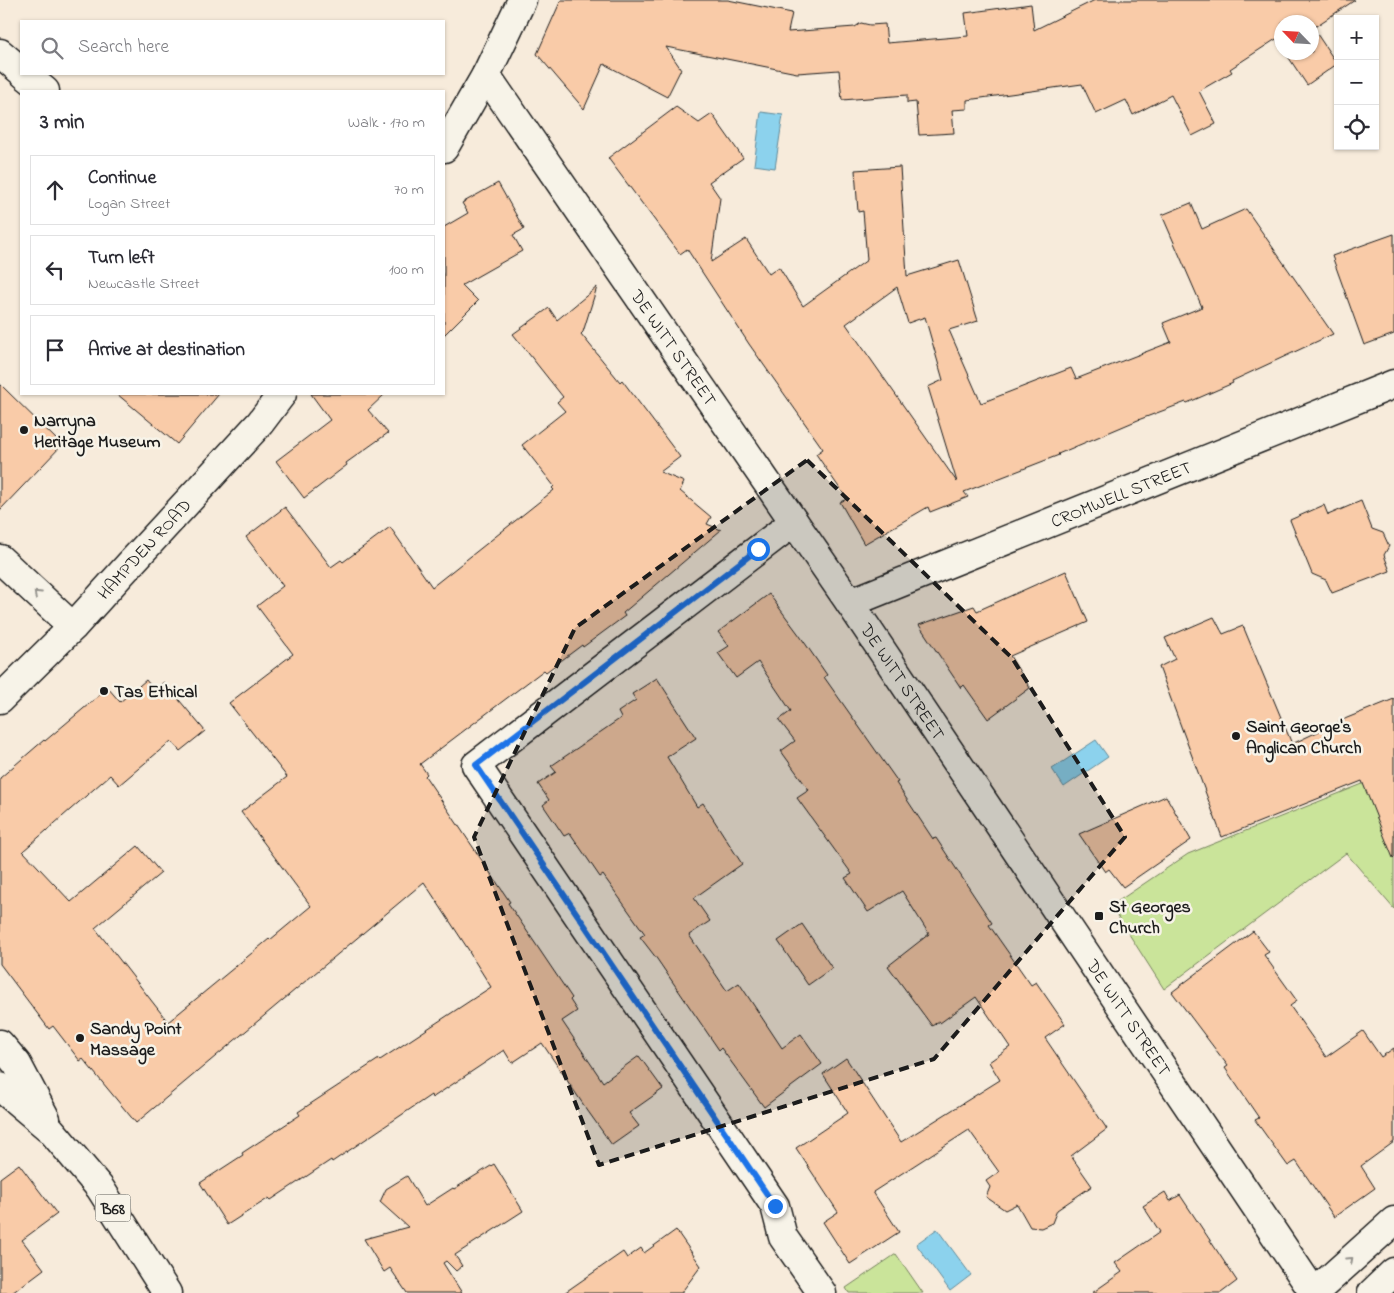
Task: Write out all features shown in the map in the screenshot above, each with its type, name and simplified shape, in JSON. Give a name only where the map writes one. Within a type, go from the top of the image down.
[{"type":"street","points":[[445,146],[486,75],[522,0]]},
{"type":"street","points":[[0,53],[20,70]]},
{"type":"street","points":[[25,75],[44,90]]},
{"type":"street","name":"DE WITT STREET","points":[[486,75],[850,603],[1314,1293]]},
{"type":"street","name":"CROMWELL STREET","points":[[850,603],[1394,384]]},
{"type":"street","name":"HAMPDEN ROAD","points":[[0,700],[72,627],[260,423],[281,395]]},
{"type":"street","points":[[794,522],[476,765],[775,1206],[783,1237],[822,1293]]},
{"type":"street","points":[[0,559],[72,627]]},
{"type":"street","name":"B68","points":[[0,1044],[17,1064],[51,1130]]},
{"type":"street","name":"B68","points":[[0,1088],[51,1130],[100,1188],[167,1293]]},
{"type":"street","points":[[1314,1293],[1394,1221]]},
{"type":"street","points":[[1372,1293],[1394,1272]]},
{"type":"highlighted area","points":[[807,460],[1012,658],[1125,837],[934,1059],[599,1165],[474,837],[575,628]]},
{"type":"green space","points":[[1365,783],[1394,832],[1394,909],[1346,853],[1164,989],[1111,906],[1188,854]]},
{"type":"green space","points":[[896,1254],[923,1293],[849,1293],[846,1288]]},
{"type":"water","points":[[761,112],[783,115],[775,168],[754,165]]},
{"type":"water","points":[[1096,740],[1108,757],[1064,787],[1052,769]]},
{"type":"water","points":[[937,1229],[971,1275],[950,1291],[916,1244]]},
{"type":"building","points":[[561,0],[728,0],[792,13],[788,32],[855,27],[861,23],[870,25],[885,24],[887,43],[968,36],[965,13],[1031,4],[1034,30],[1095,0],[1355,0],[1319,24],[1319,15],[1274,15],[1274,40],[1230,69],[1232,72],[1199,91],[1216,124],[1192,136],[1171,95],[1133,115],[1126,100],[1096,114],[1082,84],[967,100],[967,109],[952,110],[954,133],[919,135],[916,102],[907,103],[907,95],[842,100],[839,70],[797,73],[666,47],[681,69],[667,97],[604,64],[584,109],[537,54]]},
{"type":"building","points":[[1319,37],[1334,60],[1334,66],[1307,85],[1290,60],[1319,60]]},
{"type":"building","points":[[676,107],[699,123],[712,114],[743,158],[709,182],[720,198],[711,262],[746,239],[769,274],[779,267],[803,306],[867,260],[863,211],[858,212],[855,170],[900,167],[907,276],[959,260],[978,321],[949,330],[981,403],[1071,368],[1076,379],[1171,342],[1163,323],[1202,307],[1162,215],[1191,203],[1202,229],[1246,209],[1333,334],[1232,381],[1233,383],[1187,403],[1138,420],[1059,455],[964,492],[968,497],[930,512],[928,507],[864,544],[840,502],[847,499],[816,454],[823,449],[749,344],[687,249],[680,254],[608,158]],"holes":[[[897,287],[908,323],[925,317],[943,380],[928,387],[957,482],[846,324]]]},
{"type":"building","points":[[498,183],[524,229],[513,235],[522,251],[462,285],[478,301],[445,334],[445,226],[468,213],[462,203]]},
{"type":"building","points":[[1394,234],[1394,334],[1364,345],[1332,256]]},
{"type":"building","points":[[597,287],[581,334],[620,382],[622,380],[680,457],[660,472],[684,482],[680,491],[711,517],[707,524],[721,530],[623,613],[625,616],[546,672],[544,670],[420,764],[427,774],[425,776],[572,998],[570,1000],[577,1011],[562,1021],[603,1082],[639,1056],[663,1089],[629,1113],[639,1126],[612,1145],[542,1043],[512,1063],[504,1050],[432,1098],[431,1095],[332,1162],[331,1160],[271,1200],[269,1198],[227,1225],[200,1183],[300,1115],[298,1112],[491,987],[424,882],[136,1123],[83,1059],[80,1061],[53,1026],[49,1029],[0,964],[0,778],[108,688],[120,702],[146,680],[154,690],[164,682],[205,731],[180,751],[171,741],[119,785],[110,775],[23,851],[71,902],[138,846],[161,873],[95,928],[168,1022],[270,940],[311,906],[241,812],[287,777],[229,703],[293,654],[257,606],[283,586],[246,537],[285,507],[331,567],[341,560],[343,562],[390,527],[432,587],[554,490],[552,488],[554,486],[522,445],[565,411],[557,402],[563,397],[513,334],[549,308],[557,320]]},
{"type":"building","name":"Narryna Heritage Museum","points":[[0,384],[62,445],[0,510]]},
{"type":"building","points":[[118,395],[218,395],[177,444]]},
{"type":"building","points":[[312,395],[384,395],[368,410],[388,433],[346,463],[347,465],[304,498],[276,461],[330,420]]},
{"type":"building","points":[[1361,501],[1372,529],[1383,533],[1389,546],[1384,555],[1390,571],[1332,593],[1326,580],[1312,574],[1290,520],[1324,505],[1328,515]]},
{"type":"building","points":[[1066,571],[1088,622],[1010,656],[1030,688],[988,719],[964,685],[961,688],[919,625],[974,606],[977,611]]},
{"type":"building","points":[[769,594],[827,675],[824,677],[898,782],[896,783],[933,839],[936,838],[992,923],[989,925],[1031,985],[1036,982],[1065,1024],[1045,1038],[1107,1129],[1071,1156],[1092,1186],[1057,1210],[1052,1223],[1041,1228],[1030,1227],[1017,1204],[1005,1210],[986,1197],[990,1187],[986,1181],[999,1172],[969,1130],[873,1192],[899,1232],[850,1264],[823,1222],[838,1212],[796,1148],[848,1113],[823,1074],[846,1058],[901,1142],[1000,1080],[989,1062],[1010,1047],[976,997],[940,1023],[939,1021],[932,1026],[888,966],[929,934],[902,891],[868,912],[845,878],[852,874],[797,798],[809,790],[781,751],[795,741],[779,720],[791,711],[758,662],[736,678],[718,653],[729,646],[718,632]]},
{"type":"building","name":"Saint George's Anglican Church","points":[[1214,617],[1223,634],[1243,626],[1292,744],[1347,718],[1394,699],[1393,858],[1362,781],[1222,837],[1159,667],[1175,659],[1165,638]]},
{"type":"building","points":[[657,678],[696,738],[667,757],[697,807],[703,803],[742,864],[694,898],[710,921],[689,935],[727,991],[739,983],[782,1048],[801,1034],[822,1064],[764,1107],[721,1048],[719,1050],[640,937],[645,934],[603,875],[600,877],[570,833],[564,836],[543,805],[549,800],[538,784],[556,772],[551,766],[621,718],[618,712],[636,700],[632,694]]},
{"type":"building","points":[[1166,796],[1191,840],[1123,887],[1109,869],[1105,872],[1079,834]]},
{"type":"building","points":[[802,924],[832,968],[808,985],[778,941]]},
{"type":"building","points":[[1253,931],[1269,952],[1264,955],[1297,1001],[1290,1006],[1326,1057],[1363,1031],[1381,1057],[1394,1048],[1394,1142],[1361,1166],[1375,1188],[1334,1217],[1296,1161],[1288,1166],[1255,1120],[1259,1118],[1225,1068],[1228,1066],[1172,992]]},
{"type":"building","points":[[19,1164],[57,1214],[22,1240],[44,1269],[12,1293],[0,1293],[0,1178]]},
{"type":"building","points":[[494,1164],[523,1211],[455,1255],[462,1266],[456,1271],[446,1261],[443,1263],[462,1293],[407,1293],[390,1268],[384,1272],[364,1239],[408,1227],[380,1202],[386,1189],[407,1176],[425,1206]]},
{"type":"building","points":[[1165,1192],[1170,1201],[1180,1195],[1237,1281],[1221,1293],[1092,1293],[1122,1272],[1115,1263],[1160,1232],[1143,1206]]},
{"type":"building","points":[[676,1230],[701,1266],[681,1293],[564,1293],[623,1252],[627,1258],[641,1248],[644,1253]]},
{"type":"place","name":"Narryna Heritage Museum","points":[[24,430]]},
{"type":"place","name":"Tas Ethical","points":[[104,691]]},
{"type":"place","name":"Saint George's Anglican Church","points":[[1236,736]]},
{"type":"place","name":"St Georges Church","points":[[1099,916]]},
{"type":"place","name":"Sandy Point Massage","points":[[80,1038]]},
{"type":"route","points":[[758,549],[476,765],[775,1206]]}]
